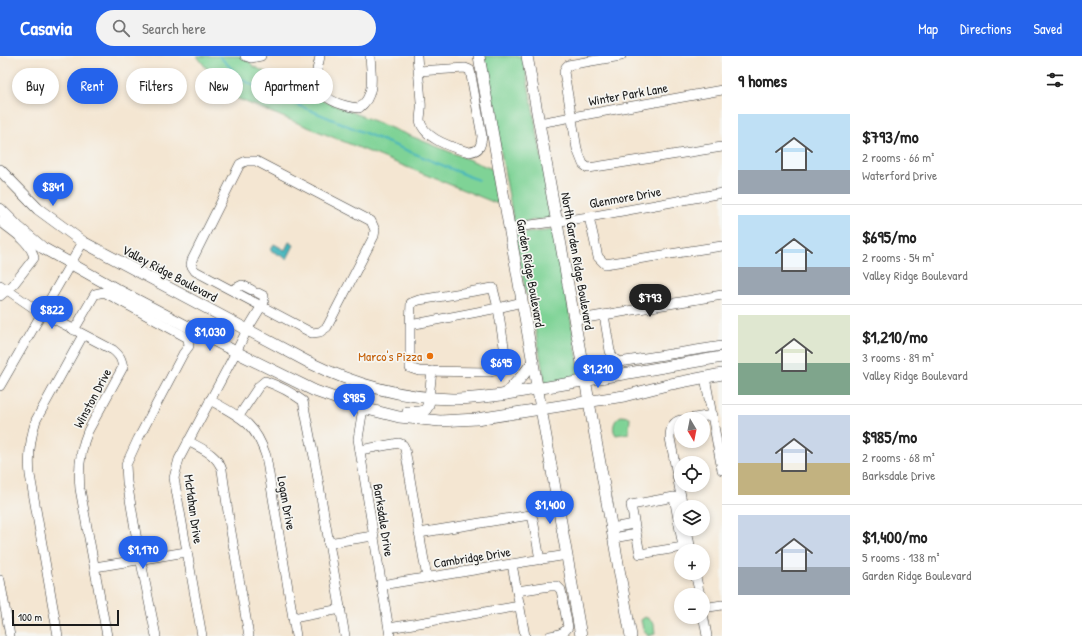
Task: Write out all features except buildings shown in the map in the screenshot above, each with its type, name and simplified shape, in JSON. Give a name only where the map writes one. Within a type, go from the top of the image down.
[{"type":"main road","name":"Garden Ridge Boulevard","points":[[479,56],[581,636]]},
{"type":"main road","name":"North Garden Ridge Boulevard","points":[[527,56],[631,636]]},
{"type":"main road","name":"Valley Ridge Boulevard","points":[[0,170],[38,209],[83,242],[332,374],[381,390],[429,397],[474,398],[506,394],[722,357]]},
{"type":"main road","points":[[0,209],[18,227],[44,248],[116,289],[236,352],[315,391],[328,397],[380,413],[399,417],[440,421],[477,419],[624,396],[671,384],[722,374]]},
{"type":"main road","points":[[702,360],[705,377]]},
{"type":"main road","points":[[506,394],[524,375],[533,362]]},
{"type":"main road","points":[[380,413],[392,410],[421,412],[428,408],[429,397]]},
{"type":"street","points":[[245,56],[251,58],[261,56]]},
{"type":"street","points":[[320,56],[316,78],[321,92],[326,97],[341,104],[359,108],[366,101],[372,85],[370,56]]},
{"type":"street","points":[[417,56],[418,71],[421,104],[420,122],[429,136],[437,141],[460,150],[474,152],[479,149],[482,136],[470,70],[465,68],[418,71]]},
{"type":"street","points":[[621,56],[568,65],[564,72],[577,149],[583,164],[588,168],[722,148]]},
{"type":"street","name":"Winter Park Lane","points":[[539,123],[722,90]]},
{"type":"street","points":[[256,161],[373,224],[375,230],[374,236],[327,327],[322,331],[312,333],[232,290],[195,271],[192,265],[192,260],[240,164],[243,162],[256,161]]},
{"type":"street","name":"Glenmore Drive","points":[[509,228],[589,217],[722,193]]},
{"type":"street","points":[[589,217],[598,257],[605,264],[722,246]]},
{"type":"street","points":[[0,221],[24,242],[32,251],[34,258],[13,285],[2,290]]},
{"type":"street","points":[[0,386],[83,242]]},
{"type":"street","points":[[232,290],[242,285],[255,291],[264,296],[262,306]]},
{"type":"street","points":[[493,288],[498,308],[506,359],[506,365],[501,370],[490,372],[419,371],[410,368],[411,303],[419,300],[493,288]]},
{"type":"street","points":[[2,290],[78,333]]},
{"type":"street","points":[[58,636],[28,456],[31,435],[36,420],[95,294],[104,292],[188,338],[189,346],[183,354],[138,439],[126,465],[127,482],[140,560],[156,636]]},
{"type":"street","points":[[574,320],[722,295]]},
{"type":"street","points":[[410,325],[522,302]]},
{"type":"street","name":"McMahan Drive","points":[[202,636],[174,478],[178,459],[247,330],[262,306]]},
{"type":"street","points":[[604,315],[610,351],[613,358],[619,362],[722,346]]},
{"type":"street","name":"Winston Drive","points":[[78,333],[113,350],[120,356],[123,367],[88,431],[84,440],[78,465],[80,488],[106,636]]},
{"type":"street","points":[[429,397],[432,371]]},
{"type":"street","points":[[705,377],[719,435],[722,470]]},
{"type":"street","points":[[239,416],[259,386],[265,381],[292,393],[303,401],[345,636]]},
{"type":"street","name":"Logan Drive","points":[[210,400],[239,416],[248,423],[261,442],[266,456],[296,636]]},
{"type":"street","name":"Barksdale Drive","points":[[363,408],[358,440],[389,632]]},
{"type":"street","points":[[674,424],[670,430],[670,438],[682,500]]},
{"type":"street","points":[[188,441],[214,457],[222,470],[249,636]]},
{"type":"street","points":[[360,450],[399,443],[403,445],[405,449],[427,578]]},
{"type":"street","points":[[674,497],[683,547],[640,554],[634,524],[631,505],[674,497]]},
{"type":"street","points":[[419,533],[530,515],[533,519],[540,560]]},
{"type":"street","points":[[612,533],[634,524]]},
{"type":"street","points":[[612,533],[636,534]]},
{"type":"street","points":[[328,543],[373,536]]},
{"type":"street","points":[[95,568],[186,552]]},
{"type":"street","name":"Cambridge Drive","points":[[381,585],[566,555]]},
{"type":"street","points":[[512,564],[525,636]]},
{"type":"street","points":[[0,580],[10,636]]},
{"type":"street","points":[[517,591],[550,586],[557,586],[561,590],[568,627],[566,631],[550,636]]},
{"type":"street","points":[[710,607],[722,605]]},
{"type":"street","points":[[389,632],[520,606]]},
{"type":"street","points":[[293,618],[341,609]]},
{"type":"street","points":[[704,624],[706,636]]},
{"type":"green space","points":[[197,56],[245,56],[253,66],[257,68],[251,68],[251,104],[332,104],[492,169],[498,204],[243,101],[243,68],[206,68]]},
{"type":"green space","points":[[483,56],[523,56],[553,218],[514,223]]},
{"type":"green space","points":[[555,230],[581,377],[545,383],[529,295],[526,295],[515,234]]},
{"type":"green space","points":[[621,416],[630,417],[629,433],[616,435],[614,433],[614,424]]},
{"type":"green space","points":[[645,617],[654,624],[655,634],[648,636],[643,629],[641,620]]},
{"type":"water","points":[[289,242],[294,245],[287,259],[270,250],[274,244],[285,250]]},
{"type":"waterway","points":[[219,56],[243,80],[264,91],[478,180]]},
{"type":"place","name":"Marco's Pizza","points":[[430,356]]}]
